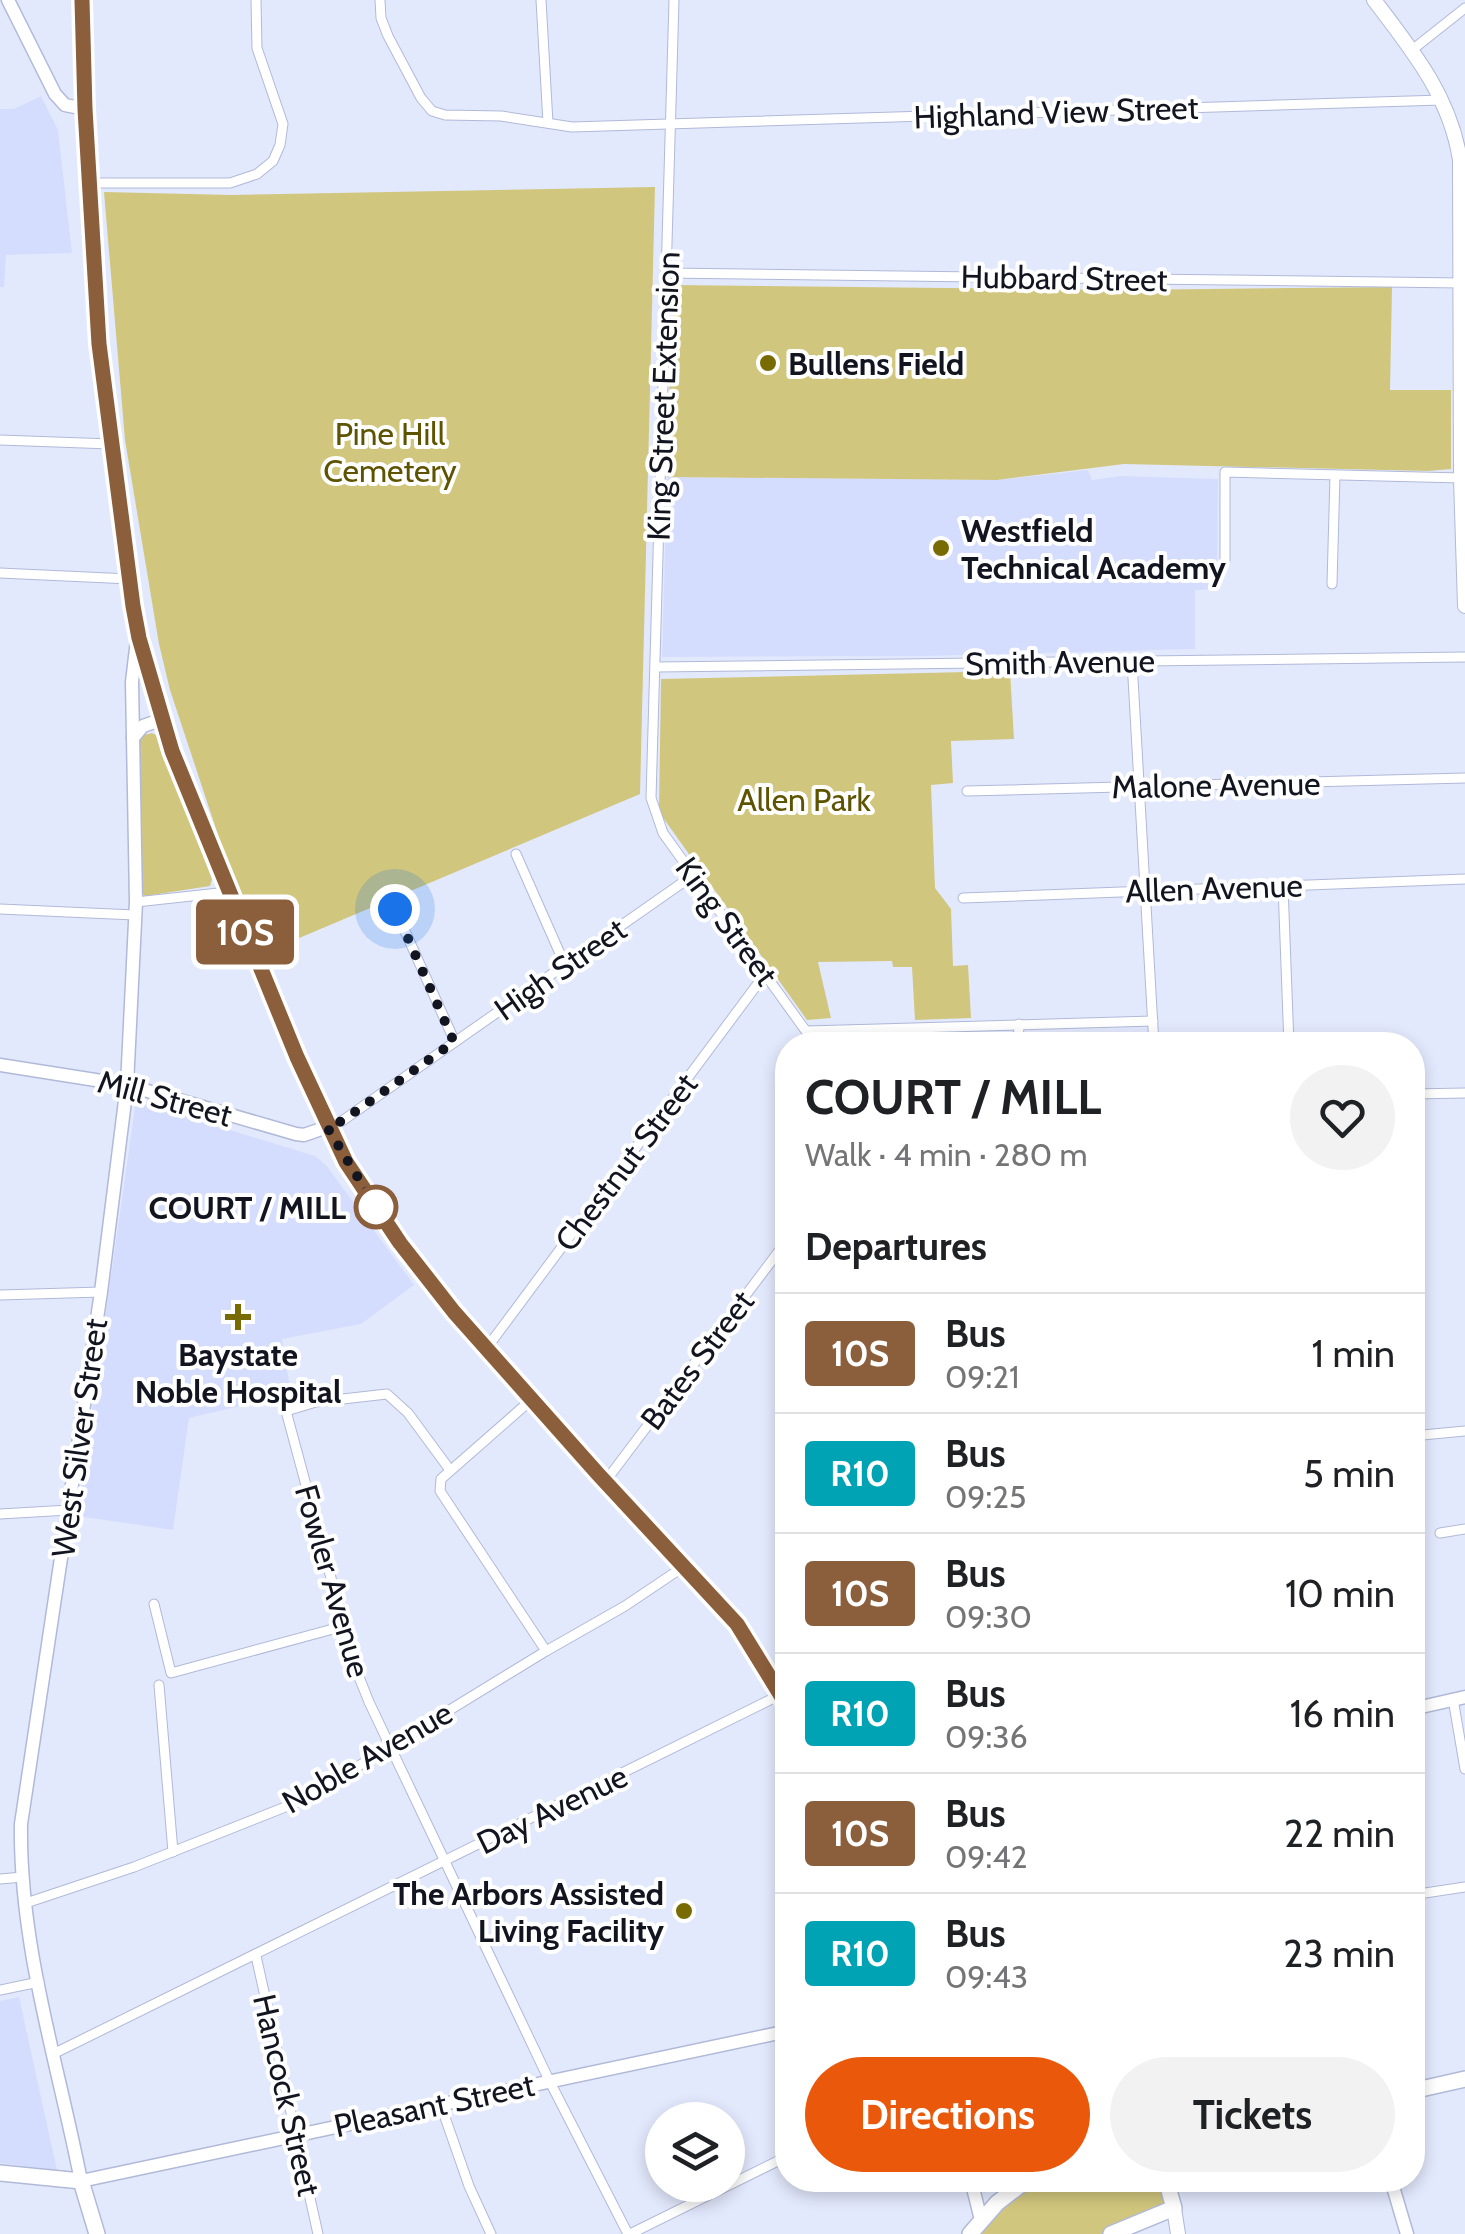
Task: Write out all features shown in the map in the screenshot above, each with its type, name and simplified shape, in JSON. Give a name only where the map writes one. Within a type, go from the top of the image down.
[{"type":"highway","points":[[1425,2088],[1465,2079]]},
{"type":"highway","points":[[0,2173],[81,2181]]},
{"type":"highway","name":"West Silver Street","points":[[81,2181],[97,2234]]},
{"type":"highway","points":[[970,2234],[983,2227],[1016,2192]]},
{"type":"highway","points":[[1111,2234],[1174,2208],[1170,2192]]},
{"type":"main road","points":[[8,0],[60,101],[85,109]]},
{"type":"main road","points":[[82,0],[99,344],[138,632],[172,751],[228,892],[327,1127],[400,1243],[531,1400],[686,1564],[737,1624],[775,1686]]},
{"type":"main road","points":[[1374,0],[1412,50],[1460,134],[1465,606]]},
{"type":"main road","name":"West Silver Street","points":[[81,2181],[38,1982],[22,1877],[21,1824],[101,1292],[127,1084],[135,909],[132,682],[138,632]]},
{"type":"main road","points":[[132,740],[142,726],[162,719]]},
{"type":"main road","name":"Mill Street","points":[[0,1065],[127,1084],[304,1136],[327,1127]]},
{"type":"main road","points":[[1425,1706],[1459,1698]]},
{"type":"main road","name":"Pleasant Street","points":[[81,2181],[775,2033]]},
{"type":"main road","points":[[973,2192],[983,2227]]},
{"type":"main road","points":[[1394,2192],[1406,2234]]},
{"type":"main road","points":[[1174,2208],[1178,2234]]},
{"type":"street","points":[[89,183],[230,182],[257,174],[273,161],[283,124],[258,55],[256,0]]},
{"type":"street","name":"Highland View Street","points":[[380,0],[380,18],[388,36],[421,98],[432,110],[592,128],[1442,100]]},
{"type":"street","points":[[541,0],[548,123]]},
{"type":"street","name":"King Street Extension","points":[[651,792],[674,0]]},
{"type":"street","points":[[1412,50],[1465,8]]},
{"type":"street","name":"Hubbard Street","points":[[666,273],[1462,283]]},
{"type":"street","points":[[0,440],[111,444]]},
{"type":"street","points":[[1224,561],[1226,472],[1461,478]]},
{"type":"street","points":[[1332,584],[1335,475]]},
{"type":"street","points":[[0,573],[130,579]]},
{"type":"street","name":"Smith Avenue","points":[[656,666],[1465,657]]},
{"type":"street","points":[[1132,661],[1153,1032]]},
{"type":"street","name":"Malone Avenue","points":[[967,791],[1465,778]]},
{"type":"street","name":"King Street","points":[[651,792],[657,822],[692,876],[808,1031]]},
{"type":"street","points":[[516,854],[565,965]]},
{"type":"street","name":"High Street","points":[[327,1127],[342,1121],[692,876]]},
{"type":"street","name":"Allen Avenue","points":[[963,898],[1465,879]]},
{"type":"street","points":[[1283,886],[1289,1032]]},
{"type":"street","points":[[0,909],[135,909],[228,892]]},
{"type":"street","points":[[395,909],[454,1042]]},
{"type":"street","name":"Chestnut Street","points":[[486,1349],[765,974]]},
{"type":"street","points":[[808,1031],[1152,1021]]},
{"type":"street","points":[[1019,1024],[1019,1032]]},
{"type":"street","points":[[1425,1094],[1465,1092]]},
{"type":"street","name":"Bates Street","points":[[606,1482],[775,1255]]},
{"type":"street","points":[[0,1295],[101,1292]]},
{"type":"street","name":"Fowler Avenue","points":[[450,1470],[394,1398],[378,1394],[347,1397],[286,1412],[362,1684],[549,2080],[629,2234]]},
{"type":"street","points":[[531,1400],[450,1470],[441,1479],[440,1491],[546,1650]]},
{"type":"street","points":[[1425,1435],[1465,1431]]},
{"type":"street","points":[[0,1514],[69,1510]]},
{"type":"street","points":[[1440,1533],[1465,1529]]},
{"type":"street","name":"Noble Avenue","points":[[26,1903],[173,1852],[303,1800],[546,1650],[625,1606],[686,1564]]},
{"type":"street","points":[[154,1604],[172,1673],[344,1626]]},
{"type":"street","points":[[159,1685],[173,1852]]},
{"type":"street","points":[[1459,1698],[1465,1769]]},
{"type":"street","name":"Day Avenue","points":[[53,2054],[775,1705]]},
{"type":"street","points":[[0,1879],[22,1877]]},
{"type":"street","points":[[1425,1893],[1465,1887]]},
{"type":"street","name":"Hancock Street","points":[[256,1956],[318,2234]]},
{"type":"street","points":[[0,1990],[38,1982]]},
{"type":"street","points":[[440,2103],[491,2234]]},
{"type":"street","points":[[629,2234],[775,2162]]},
{"type":"shaded area","points":[[41,96],[58,130],[72,253],[6,255],[4,287],[0,287],[0,109],[14,109]]},
{"type":"shaded area","name":"Westfield Technical Academy","points":[[1088,470],[1092,480],[1120,476],[1218,479],[1217,589],[1195,590],[1195,649],[662,657],[667,477],[997,480]]},
{"type":"shaded area","name":"Baystate Noble Hospital","points":[[142,1103],[315,1156],[326,1165],[414,1285],[361,1324],[282,1339],[291,1394],[189,1418],[173,1530],[77,1516],[135,1107]]},
{"type":"shaded area","points":[[19,1997],[57,2170],[0,2163],[0,2001]]},
{"type":"green space","name":"Pine Hill Cemetery","points":[[655,187],[640,794],[266,952],[220,841],[170,690],[159,644],[125,440],[104,192],[231,195]]},
{"type":"green space","points":[[672,285],[1122,290],[1392,287],[1390,390],[1451,390],[1451,469],[1124,464],[997,480],[667,477]]},
{"type":"green space","name":"Allen Park","points":[[1010,671],[1014,739],[951,741],[953,783],[931,785],[935,888],[951,909],[953,966],[968,965],[971,1018],[915,1020],[912,967],[893,967],[892,961],[818,962],[831,1018],[807,1020],[659,812],[661,679]]},
{"type":"green space","points":[[152,733],[212,879],[210,886],[145,896],[141,893],[139,746],[141,736]]},
{"type":"green space","points":[[1015,2192],[1169,2192],[1174,2208],[1111,2234],[968,2234]]},
{"type":"bus line","name":"10S","points":[[82,0],[99,344],[133,606],[172,751],[228,892],[334,1140],[396,1237],[454,1312],[531,1400],[686,1564],[737,1624],[775,1683]]},
{"type":"place","name":"Bullens Field","points":[[768,363]]},
{"type":"place","name":"Westfield Technical Academy","points":[[941,548]]},
{"type":"place","name":"COURT / MILL","points":[[376,1207]]},
{"type":"place","name":"Baystate Noble Hospital","points":[[238,1317]]},
{"type":"place","name":"The Arbors Assisted Living Facility","points":[[684,1911]]},
{"type":"route","points":[[376,1207],[327,1127],[342,1121],[454,1042],[395,909]]}]
